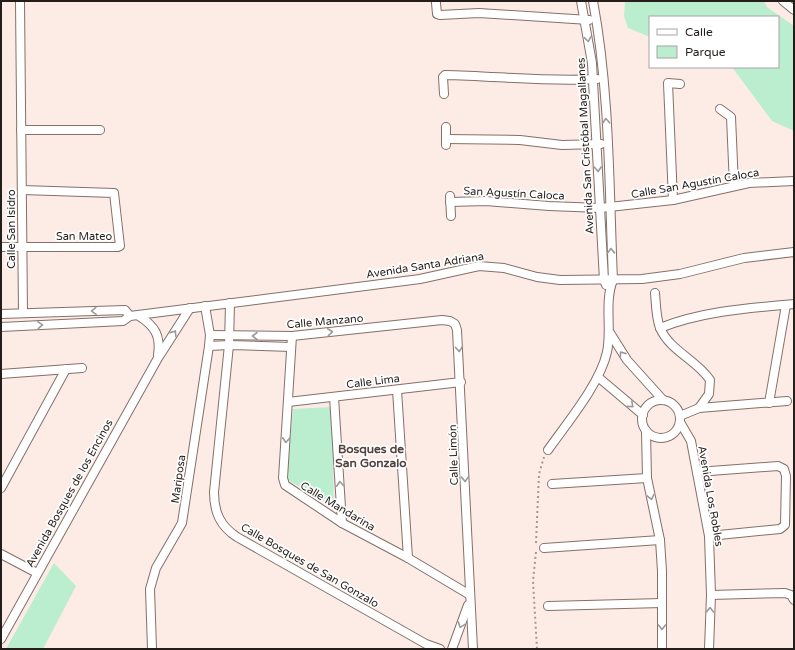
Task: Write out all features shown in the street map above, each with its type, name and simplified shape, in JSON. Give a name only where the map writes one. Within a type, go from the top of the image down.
[{"type":"street","name":"Calle San Isidro","points":[[20,1],[23,313]]},
{"type":"street","name":"Avenida San Cristóbal Magallanes","points":[[581,1],[593,79],[604,280],[609,289]]},
{"type":"street","name":"Avenida San Cristóbal Magallanes","points":[[548,450],[598,377],[607,352],[610,333],[609,289],[613,280],[607,144],[603,79],[596,20],[592,1]]},
{"type":"street","points":[[783,1],[794,10]]},
{"type":"street","points":[[436,3],[437,14],[440,15],[479,13],[596,20]]},
{"type":"street","points":[[444,94],[443,77],[445,76],[508,77],[555,81],[603,79]]},
{"type":"street","points":[[673,200],[668,83],[680,84]]},
{"type":"street","points":[[720,109],[731,117],[734,186]]},
{"type":"street","points":[[446,127],[446,142],[520,140],[562,145],[607,144]]},
{"type":"street","points":[[21,130],[100,130]]},
{"type":"street","name":"Calle San Agustín Caloca","points":[[600,208],[673,200],[749,183],[794,181]]},
{"type":"street","name":"San Mateo","points":[[22,190],[114,193],[120,243],[118,247],[22,247]]},
{"type":"street","name":"San Agustín Caloca","points":[[451,216],[450,199],[600,208]]},
{"type":"street","points":[[1,247],[22,247]]},
{"type":"street","name":"Avenida Santa Adriana","points":[[1,327],[123,321],[130,316],[420,280],[479,266],[504,268],[560,280],[613,280],[680,274],[730,261],[794,252]]},
{"type":"street","points":[[646,431],[657,438],[669,436],[674,433],[680,419],[699,408],[709,394],[710,380],[699,367],[678,351],[660,328],[655,293]]},
{"type":"street","name":"Calle Bosques de San Gonzalo","points":[[230,303],[230,336],[214,492],[214,507],[219,520],[237,537],[426,644],[440,649]]},
{"type":"street","points":[[660,328],[675,322],[729,311],[790,304],[770,403]]},
{"type":"street","name":"Mariposa","points":[[152,649],[150,589],[156,568],[182,524],[209,346],[210,335],[205,306]]},
{"type":"street","name":"Avenida Bosques de los Encinos","points":[[1,639],[158,358],[190,308]]},
{"type":"street","name":"Avenida Santa Adriana","points":[[1,314],[125,310],[130,316]]},
{"type":"street","points":[[139,316],[154,328],[157,334],[159,347],[158,358]]},
{"type":"street","name":"Calle Manzano","points":[[210,335],[292,336],[442,320]]},
{"type":"street","name":"Calle Limón","points":[[442,320],[450,321],[455,324],[458,330],[473,649]]},
{"type":"street","points":[[610,333],[627,360],[663,400],[672,404],[680,419]]},
{"type":"street","name":"Calle Mandarina","points":[[292,336],[283,478],[285,485],[342,523],[408,558],[470,598]]},
{"type":"street","name":"Calle Manzano","points":[[209,346],[229,345],[291,347]]},
{"type":"street","points":[[1,374],[82,368]]},
{"type":"street","points":[[1,488],[66,370]]},
{"type":"street","points":[[598,377],[643,414]]},
{"type":"street","name":"Calle Lima","points":[[288,402],[461,382]]},
{"type":"street","points":[[397,390],[408,558]]},
{"type":"street","points":[[334,397],[342,523]]},
{"type":"street","points":[[662,649],[660,540],[647,478],[646,431],[643,423],[643,414],[650,403],[663,400]]},
{"type":"street","points":[[699,408],[787,401]]},
{"type":"street","name":"Avenida Los Robles","points":[[680,419],[691,440],[709,536],[709,649]]},
{"type":"street","points":[[697,472],[778,466],[784,469],[786,476],[785,525],[780,529],[709,536]]},
{"type":"street","points":[[552,484],[647,478]]},
{"type":"street","points":[[544,548],[660,540]]},
{"type":"street","points":[[1,554],[37,573]]},
{"type":"street","points":[[710,595],[785,593],[791,595],[794,600]]},
{"type":"street","name":"Calle Limón","points":[[452,649],[470,598]]},
{"type":"street","points":[[548,606],[662,603]]},
{"type":"green space","points":[[625,1],[764,1],[767,7],[794,26],[794,131],[772,121],[733,68],[779,68],[779,16],[649,16],[649,37],[628,28],[624,16]]},
{"type":"green space","points":[[332,407],[334,507],[286,479],[293,409]]},
{"type":"green space","points":[[54,563],[76,586],[43,649],[6,649]]},
{"type":"district","name":"Bosques de San Gonzalo","points":[[371,456]]}]
